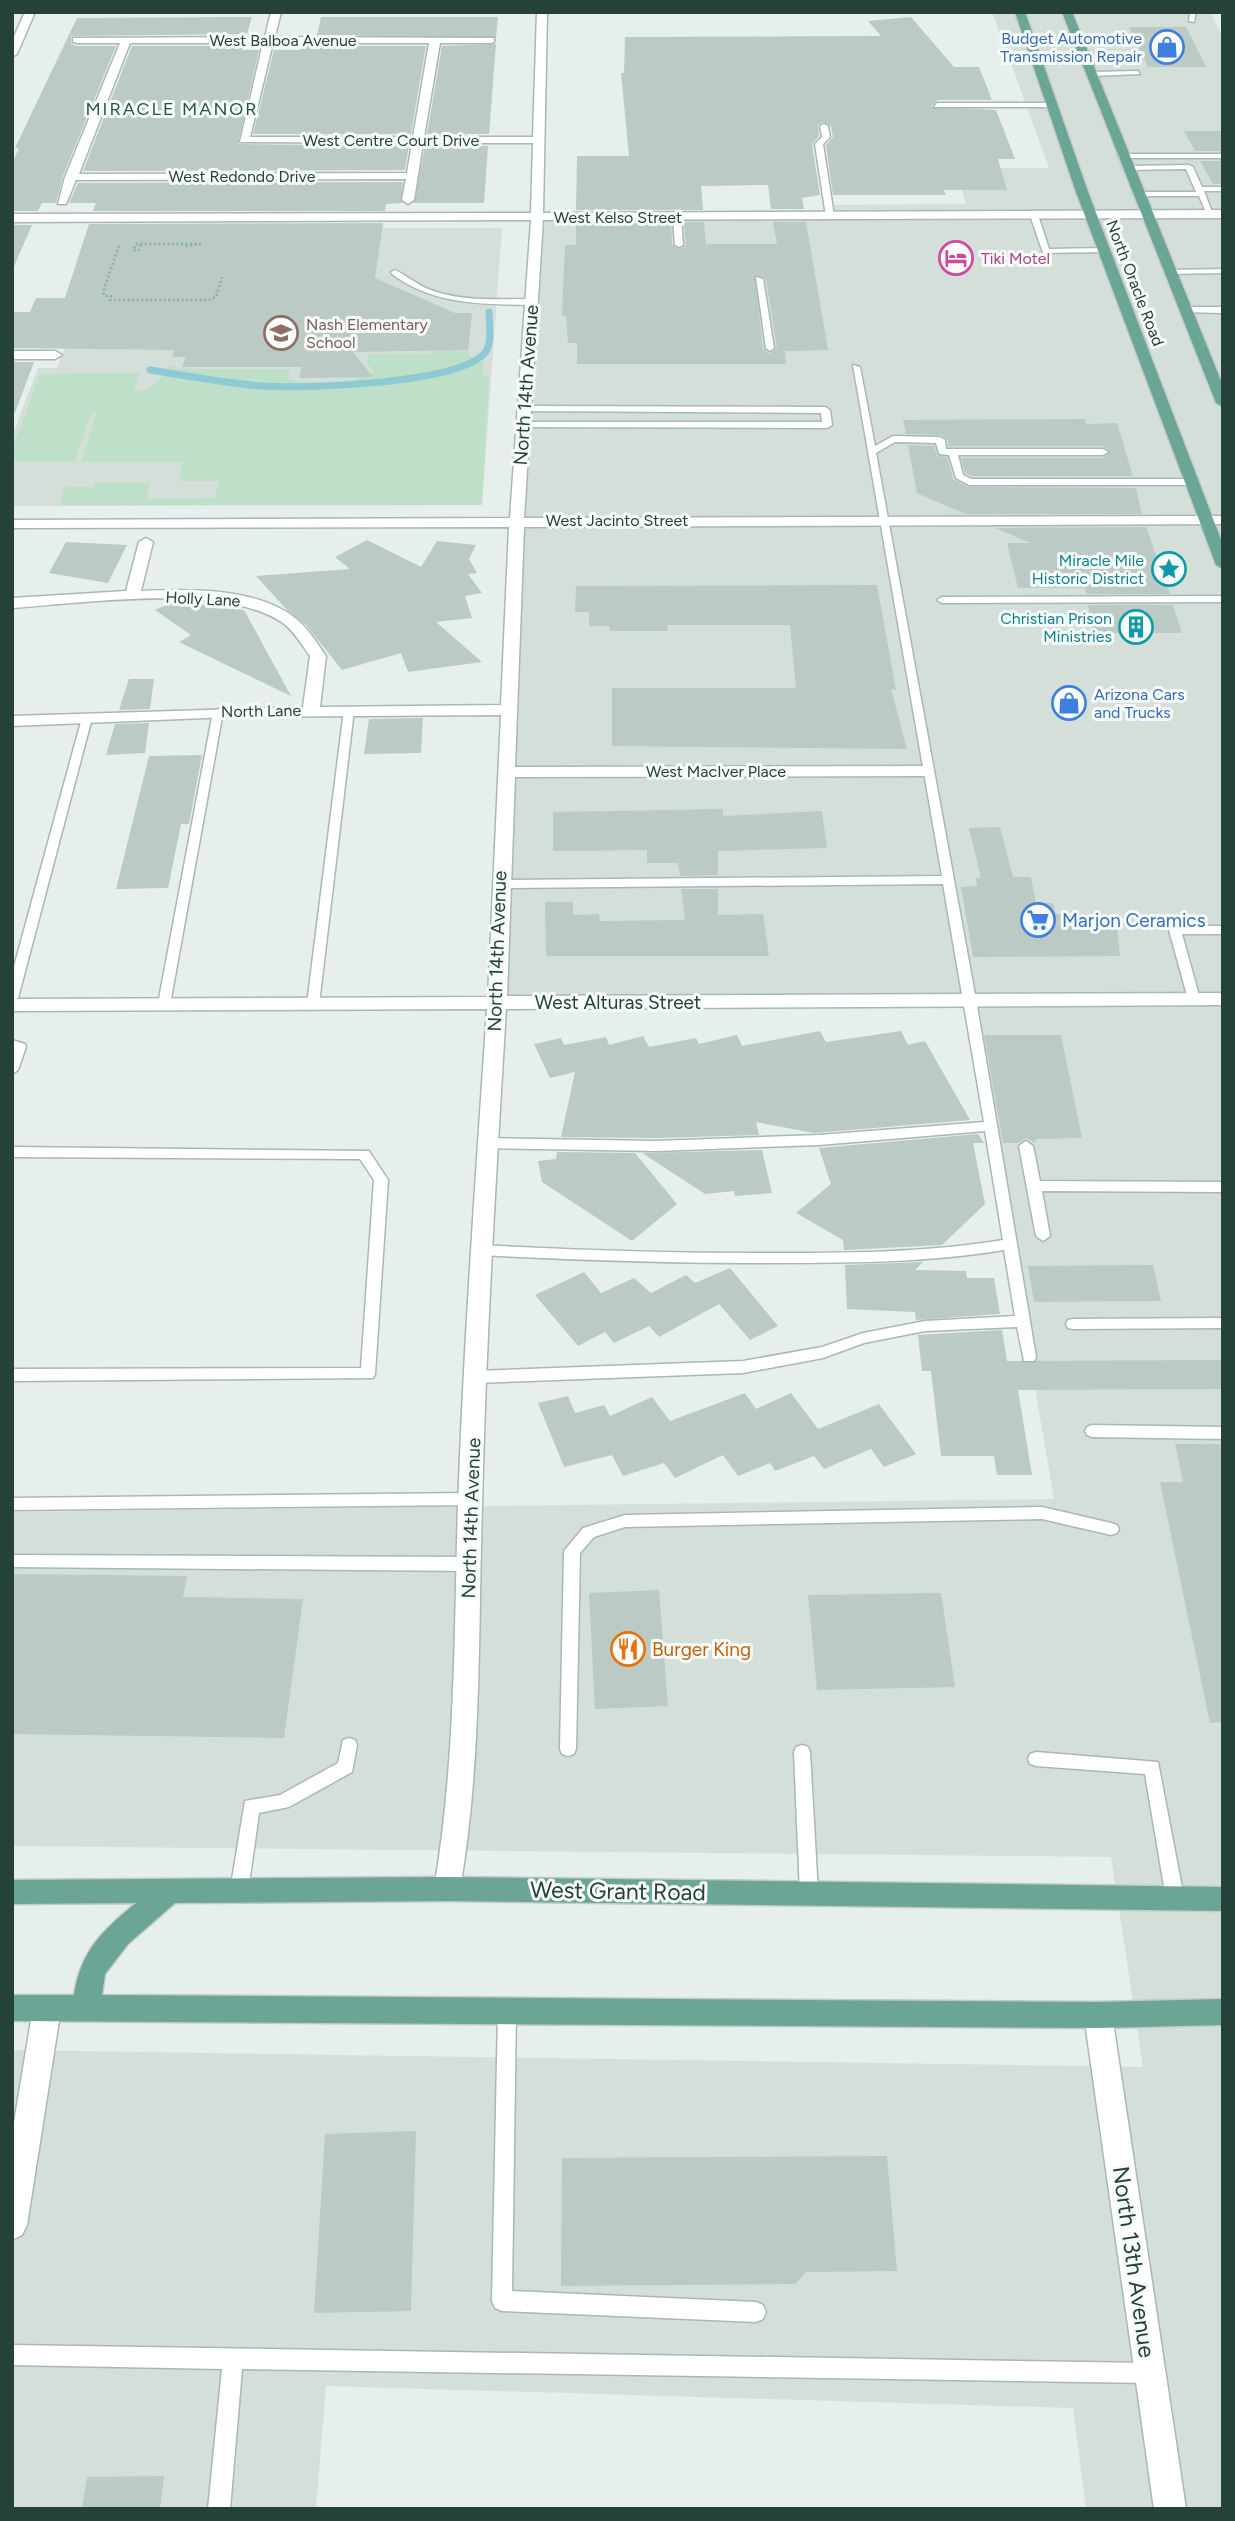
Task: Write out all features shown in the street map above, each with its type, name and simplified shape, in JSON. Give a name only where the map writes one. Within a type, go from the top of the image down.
[{"type":"main road","name":"North Oracle Road","points":[[1020,12],[1091,215],[1223,565]]},
{"type":"main road","name":"North Oracle Road","points":[[1066,12],[1223,403]]},
{"type":"main road","name":"West Grant Road","points":[[12,1892],[447,1889],[1223,1899]]},
{"type":"main road","points":[[86,2009],[92,1969],[118,1935],[169,1892]]},
{"type":"main road","points":[[12,2008],[1098,2015],[1223,2012]]},
{"type":"street","points":[[12,54],[30,12]]},
{"type":"street","points":[[270,40],[276,12]]},
{"type":"street","name":"North 14th Avenue","points":[[447,1889],[457,1830],[465,1749],[470,1499],[481,1250],[497,1003],[517,520],[537,218],[542,12]]},
{"type":"street","name":"West Balboa Avenue","points":[[77,40],[490,40]]},
{"type":"street","points":[[62,202],[126,40]]},
{"type":"street","name":"West Centre Court Drive","points":[[270,40],[244,140],[537,140]]},
{"type":"street","points":[[408,200],[435,40]]},
{"type":"street","name":"West Redondo Drive","points":[[71,177],[412,176]]},
{"type":"street","name":"West Kelso Street","points":[[12,218],[1217,215]]},
{"type":"street","points":[[12,355],[55,355]]},
{"type":"street","name":"West Jacinto Street","points":[[12,524],[517,520],[1223,520]]},
{"type":"street","points":[[132,597],[146,542]]},
{"type":"street","name":"Holly Lane","points":[[12,603],[197,596],[253,602],[288,619],[318,656],[311,710]]},
{"type":"street","name":"North Lane","points":[[12,721],[218,712],[509,710]]},
{"type":"street","name":"West MacIver Place","points":[[507,772],[926,771]]},
{"type":"street","name":"West Alturas Street","points":[[12,1005],[1223,999]]},
{"type":"street","points":[[12,2225],[47,2008]]},
{"type":"street","name":"North 13th Avenue","points":[[1098,2015],[1170,2509]]},
{"type":"lane","points":[[1192,22],[1194,12]]},
{"type":"lane","points":[[1092,74],[1138,74]]},
{"type":"lane","points":[[937,105],[1052,105]]},
{"type":"lane","points":[[824,125],[826,137],[818,145],[830,216]]},
{"type":"lane","points":[[1125,162],[1223,156]]},
{"type":"lane","points":[[1125,162],[1189,167],[1200,192],[1217,215]]},
{"type":"lane","points":[[1137,194],[1223,189]]},
{"type":"lane","points":[[1034,215],[1046,251],[1104,250]]},
{"type":"lane","points":[[677,217],[679,246]]},
{"type":"lane","points":[[1169,272],[1223,271]]},
{"type":"lane","points":[[395,272],[422,291],[452,298],[531,302]]},
{"type":"lane","points":[[759,279],[770,348]]},
{"type":"lane","points":[[1185,310],[1223,310]]},
{"type":"lane","points":[[856,367],[926,771],[970,1000],[1029,1357]]},
{"type":"lane","points":[[825,410],[827,425],[524,417],[825,410]]},
{"type":"lane","points":[[870,452],[893,439],[940,440],[942,452],[1103,452]]},
{"type":"lane","points":[[953,452],[959,476],[969,482],[1192,482]]},
{"type":"lane","points":[[942,600],[1223,599]]},
{"type":"lane","points":[[313,1004],[349,710]]},
{"type":"lane","points":[[164,1004],[218,712]]},
{"type":"lane","points":[[12,998],[87,718]]},
{"type":"lane","points":[[500,884],[947,880]]},
{"type":"lane","points":[[1194,999],[1175,930],[1223,930]]},
{"type":"lane","points":[[12,1044],[20,1047],[12,1070]]},
{"type":"lane","points":[[486,1143],[657,1146],[819,1140],[990,1126]]},
{"type":"lane","points":[[1026,1146],[1043,1236]]},
{"type":"lane","points":[[12,1152],[364,1154],[381,1180],[368,1374],[12,1375]]},
{"type":"lane","points":[[1034,1186],[1223,1187]]},
{"type":"lane","points":[[481,1250],[621,1258],[846,1258],[960,1253],[1010,1244]]},
{"type":"lane","points":[[476,1377],[743,1367],[823,1352],[863,1338],[925,1326],[1023,1321]]},
{"type":"lane","points":[[1073,1324],[1223,1323]]},
{"type":"lane","points":[[1092,1431],[1223,1433]]},
{"type":"lane","points":[[12,1504],[470,1499]]},
{"type":"lane","points":[[568,1749],[572,1551],[589,1532],[625,1521],[1042,1513],[1111,1529]]},
{"type":"lane","points":[[12,1561],[468,1563]]},
{"type":"lane","points":[[239,1891],[251,1806],[283,1802],[345,1767],[349,1745]]},
{"type":"lane","points":[[802,1752],[809,1893]]},
{"type":"lane","points":[[1036,1759],[1152,1767],[1175,1898]]},
{"type":"lane","points":[[507,2011],[502,2301],[756,2312]]},
{"type":"lane","points":[[12,2355],[1149,2373]]},
{"type":"lane","points":[[219,2509],[233,2358]]},
{"type":"path","points":[[141,245],[136,251],[135,245],[186,245]]},
{"type":"path","points":[[119,246],[103,292],[105,296],[111,296],[110,300],[208,300],[216,297],[222,277]]},
{"type":"shaded area","points":[[992,12],[1210,12],[1223,37],[1223,2509],[1086,2509],[1073,2408],[326,2386],[316,2509],[12,2509],[12,2050],[1143,2067],[1111,1857],[12,1846],[12,1512],[1054,1499],[969,1000],[497,1003],[537,218],[826,216],[823,205],[966,204],[955,168],[1049,168]]},
{"type":"shaded area","name":"Nash Elementary School","points":[[91,228],[502,228],[482,505],[12,506],[12,436],[38,368],[57,368],[83,298],[65,297]]},
{"type":"green space","points":[[437,351],[468,351],[468,355],[483,363],[483,376],[489,376],[482,505],[59,505],[65,487],[93,487],[95,483],[150,483],[146,499],[215,498],[219,481],[179,481],[183,462],[81,462],[97,411],[92,411],[75,461],[12,461],[12,450],[40,374],[139,373],[134,391],[151,387],[170,364],[179,369],[290,369],[289,380],[332,382],[374,372],[367,363],[369,354],[428,354]]},
{"type":"building","points":[[252,17],[247,34],[71,36],[71,44],[76,46],[116,46],[63,176],[56,203],[42,203],[38,211],[12,211],[12,164],[19,148],[15,148],[77,18]]},
{"type":"building","points":[[321,17],[498,17],[496,38],[317,35]]},
{"type":"building","points":[[911,17],[954,67],[979,67],[992,100],[937,100],[931,107],[996,110],[1015,159],[998,159],[1007,190],[944,190],[946,195],[833,195],[826,145],[833,137],[831,126],[823,122],[818,125],[819,136],[812,144],[820,195],[802,198],[804,209],[771,209],[768,185],[701,186],[703,210],[576,210],[577,156],[629,156],[621,73],[624,73],[625,37],[881,36],[868,21]]},
{"type":"building","name":"Budget Automotive Transmission Repair","points":[[1129,27],[1186,27],[1206,67],[1148,67]]},
{"type":"building","points":[[496,44],[489,134],[427,134],[442,46]]},
{"type":"building","points":[[132,46],[243,46],[242,50],[259,50],[238,144],[409,146],[405,170],[83,171]]},
{"type":"building","points":[[301,46],[426,46],[411,134],[253,134],[274,50],[300,50]]},
{"type":"building","points":[[1184,131],[1223,131],[1223,151],[1195,151]]},
{"type":"building","points":[[425,146],[488,146],[484,203],[414,203]]},
{"type":"building","points":[[1200,161],[1223,161],[1223,184],[1213,184]]},
{"type":"building","points":[[403,182],[402,203],[386,204],[385,211],[93,211],[96,203],[69,203],[78,183]]},
{"type":"building","points":[[671,222],[672,245],[680,249],[686,245],[684,222],[704,222],[706,244],[777,244],[773,222],[806,222],[828,350],[785,351],[786,364],[577,364],[577,343],[568,343],[566,316],[562,316],[565,245],[576,245],[576,223]],"holes":[[[755,275],[766,279],[777,348],[770,354],[763,348]]]},
{"type":"building","points":[[383,223],[375,278],[455,313],[472,313],[468,350],[353,352],[373,377],[299,378],[302,367],[182,367],[186,357],[172,357],[174,350],[12,348],[12,312],[30,312],[36,298],[65,298],[89,224]]},
{"type":"building","points":[[12,225],[32,225],[12,271]]},
{"type":"building","points":[[12,362],[34,362],[15,413],[12,412]]},
{"type":"building","points":[[1085,419],[1086,424],[1117,423],[1133,476],[972,476],[965,473],[961,458],[1103,458],[1110,451],[1103,446],[948,446],[948,440],[941,435],[906,434],[903,420]]},
{"type":"building","points":[[908,445],[934,446],[937,456],[947,457],[953,479],[968,487],[1136,488],[1142,514],[965,514],[917,493]]},
{"type":"building","points":[[1146,527],[1170,594],[1086,594],[1085,588],[1018,588],[1007,543],[1031,543],[995,528]]},
{"type":"building","points":[[367,540],[421,567],[437,541],[476,545],[469,559],[477,573],[468,574],[482,593],[465,596],[472,618],[436,622],[482,662],[408,672],[401,653],[342,670],[306,625],[288,611],[256,576],[350,569],[335,557]]},
{"type":"building","points":[[66,542],[127,545],[108,583],[49,573]]},
{"type":"building","points":[[877,585],[896,690],[891,689],[907,749],[612,746],[612,688],[796,688],[790,625],[667,625],[668,631],[610,631],[609,626],[589,626],[589,612],[575,612],[576,586]]},
{"type":"building","points":[[176,601],[244,610],[291,696],[179,642],[191,635],[155,610]]},
{"type":"building","points":[[1088,605],[1173,605],[1182,633],[1093,633]]},
{"type":"building","points":[[129,679],[154,679],[150,709],[119,710]]},
{"type":"building","points":[[423,718],[421,753],[364,754],[369,719]]},
{"type":"building","points":[[149,723],[145,753],[106,755],[115,724]]},
{"type":"building","points":[[202,755],[189,824],[181,824],[168,888],[116,889],[149,756]]},
{"type":"building","points":[[723,809],[723,816],[822,811],[827,848],[718,851],[718,875],[680,876],[678,863],[647,863],[647,850],[553,851],[553,812]]},
{"type":"building","name":"Marjon Ceramics","points":[[1000,827],[1013,877],[1031,877],[1036,903],[1053,903],[1056,914],[1108,914],[1111,927],[1117,927],[1120,956],[973,957],[961,887],[977,886],[976,878],[981,878],[969,828]]},
{"type":"building","points":[[681,889],[718,889],[718,915],[763,914],[769,956],[546,956],[545,902],[573,902],[573,915],[599,914],[600,921],[685,920]]},
{"type":"building","points":[[820,1031],[826,1042],[901,1031],[908,1045],[925,1041],[970,1120],[814,1133],[756,1122],[759,1135],[561,1137],[575,1072],[550,1078],[534,1044],[561,1038],[564,1045],[606,1037],[609,1045],[643,1036],[649,1047],[696,1038],[699,1044],[737,1035],[742,1046]]},
{"type":"building","points":[[984,1035],[1061,1035],[1082,1138],[1035,1139],[1036,1143],[1026,1138],[1018,1143],[1003,1143]]},
{"type":"building","points":[[978,1134],[984,1143],[973,1143],[985,1204],[942,1245],[844,1250],[843,1240],[796,1213],[831,1184],[819,1148]]},
{"type":"building","points":[[762,1150],[772,1193],[735,1196],[734,1191],[705,1194],[642,1153]]},
{"type":"building","points":[[557,1152],[635,1153],[677,1204],[632,1241],[542,1182],[538,1161],[556,1159]]},
{"type":"building","points":[[923,1262],[915,1270],[966,1271],[967,1278],[994,1278],[1000,1314],[916,1320],[915,1312],[847,1309],[845,1265]]},
{"type":"building","points":[[1153,1265],[1161,1301],[1034,1302],[1028,1266]]},
{"type":"building","points":[[730,1268],[778,1326],[750,1340],[719,1304],[659,1337],[649,1326],[614,1343],[605,1332],[578,1346],[535,1295],[584,1272],[601,1293],[634,1278],[651,1293],[686,1275],[695,1283]]},
{"type":"building","points":[[1002,1330],[1007,1361],[1223,1360],[1223,1389],[1018,1390],[1032,1475],[997,1475],[994,1456],[941,1456],[931,1371],[922,1371],[918,1335]]},
{"type":"building","points":[[745,1393],[756,1409],[791,1393],[818,1429],[879,1404],[916,1454],[884,1467],[871,1449],[824,1469],[814,1456],[775,1471],[770,1463],[738,1476],[723,1455],[675,1478],[664,1463],[623,1476],[612,1455],[564,1467],[538,1403],[568,1396],[575,1413],[604,1405],[610,1416],[652,1397],[670,1421]]},
{"type":"building","points":[[1175,1444],[1223,1444],[1223,1722],[1210,1723],[1160,1482],[1183,1482]]},
{"type":"building","points":[[12,1574],[187,1576],[183,1597],[303,1599],[284,1738],[12,1734]]},
{"type":"building","name":"Burger King","points":[[659,1590],[668,1706],[595,1709],[589,1593]]},
{"type":"building","points":[[941,1593],[955,1687],[817,1690],[808,1595]]},
{"type":"building","points":[[416,2131],[411,2311],[314,2313],[325,2134]]},
{"type":"building","points":[[887,2156],[897,2271],[806,2272],[795,2284],[561,2286],[562,2158]]},
{"type":"building","points":[[164,2476],[160,2509],[82,2509],[87,2477]]},
{"type":"waterway","points":[[150,370],[234,383],[283,387],[343,385],[412,378],[468,364],[484,354],[490,340],[489,312]]},
{"type":"place","name":"Budget Automotive Transmission Repair","points":[[1167,47]]},
{"type":"place","name":"Tiki Motel","points":[[956,258]]},
{"type":"place","name":"Nash Elementary School","points":[[281,333]]},
{"type":"place","name":"Miracle Mile Historic District","points":[[1169,569]]},
{"type":"place","name":"Christian Prison Ministries","points":[[1136,627]]},
{"type":"place","name":"Arizona Cars and Trucks","points":[[1069,703]]},
{"type":"place","name":"Marjon Ceramics","points":[[1038,920]]},
{"type":"place","name":"Burger King","points":[[628,1649]]},
{"type":"district","name":"MIRACLE MANOR","points":[[172,109]]}]
